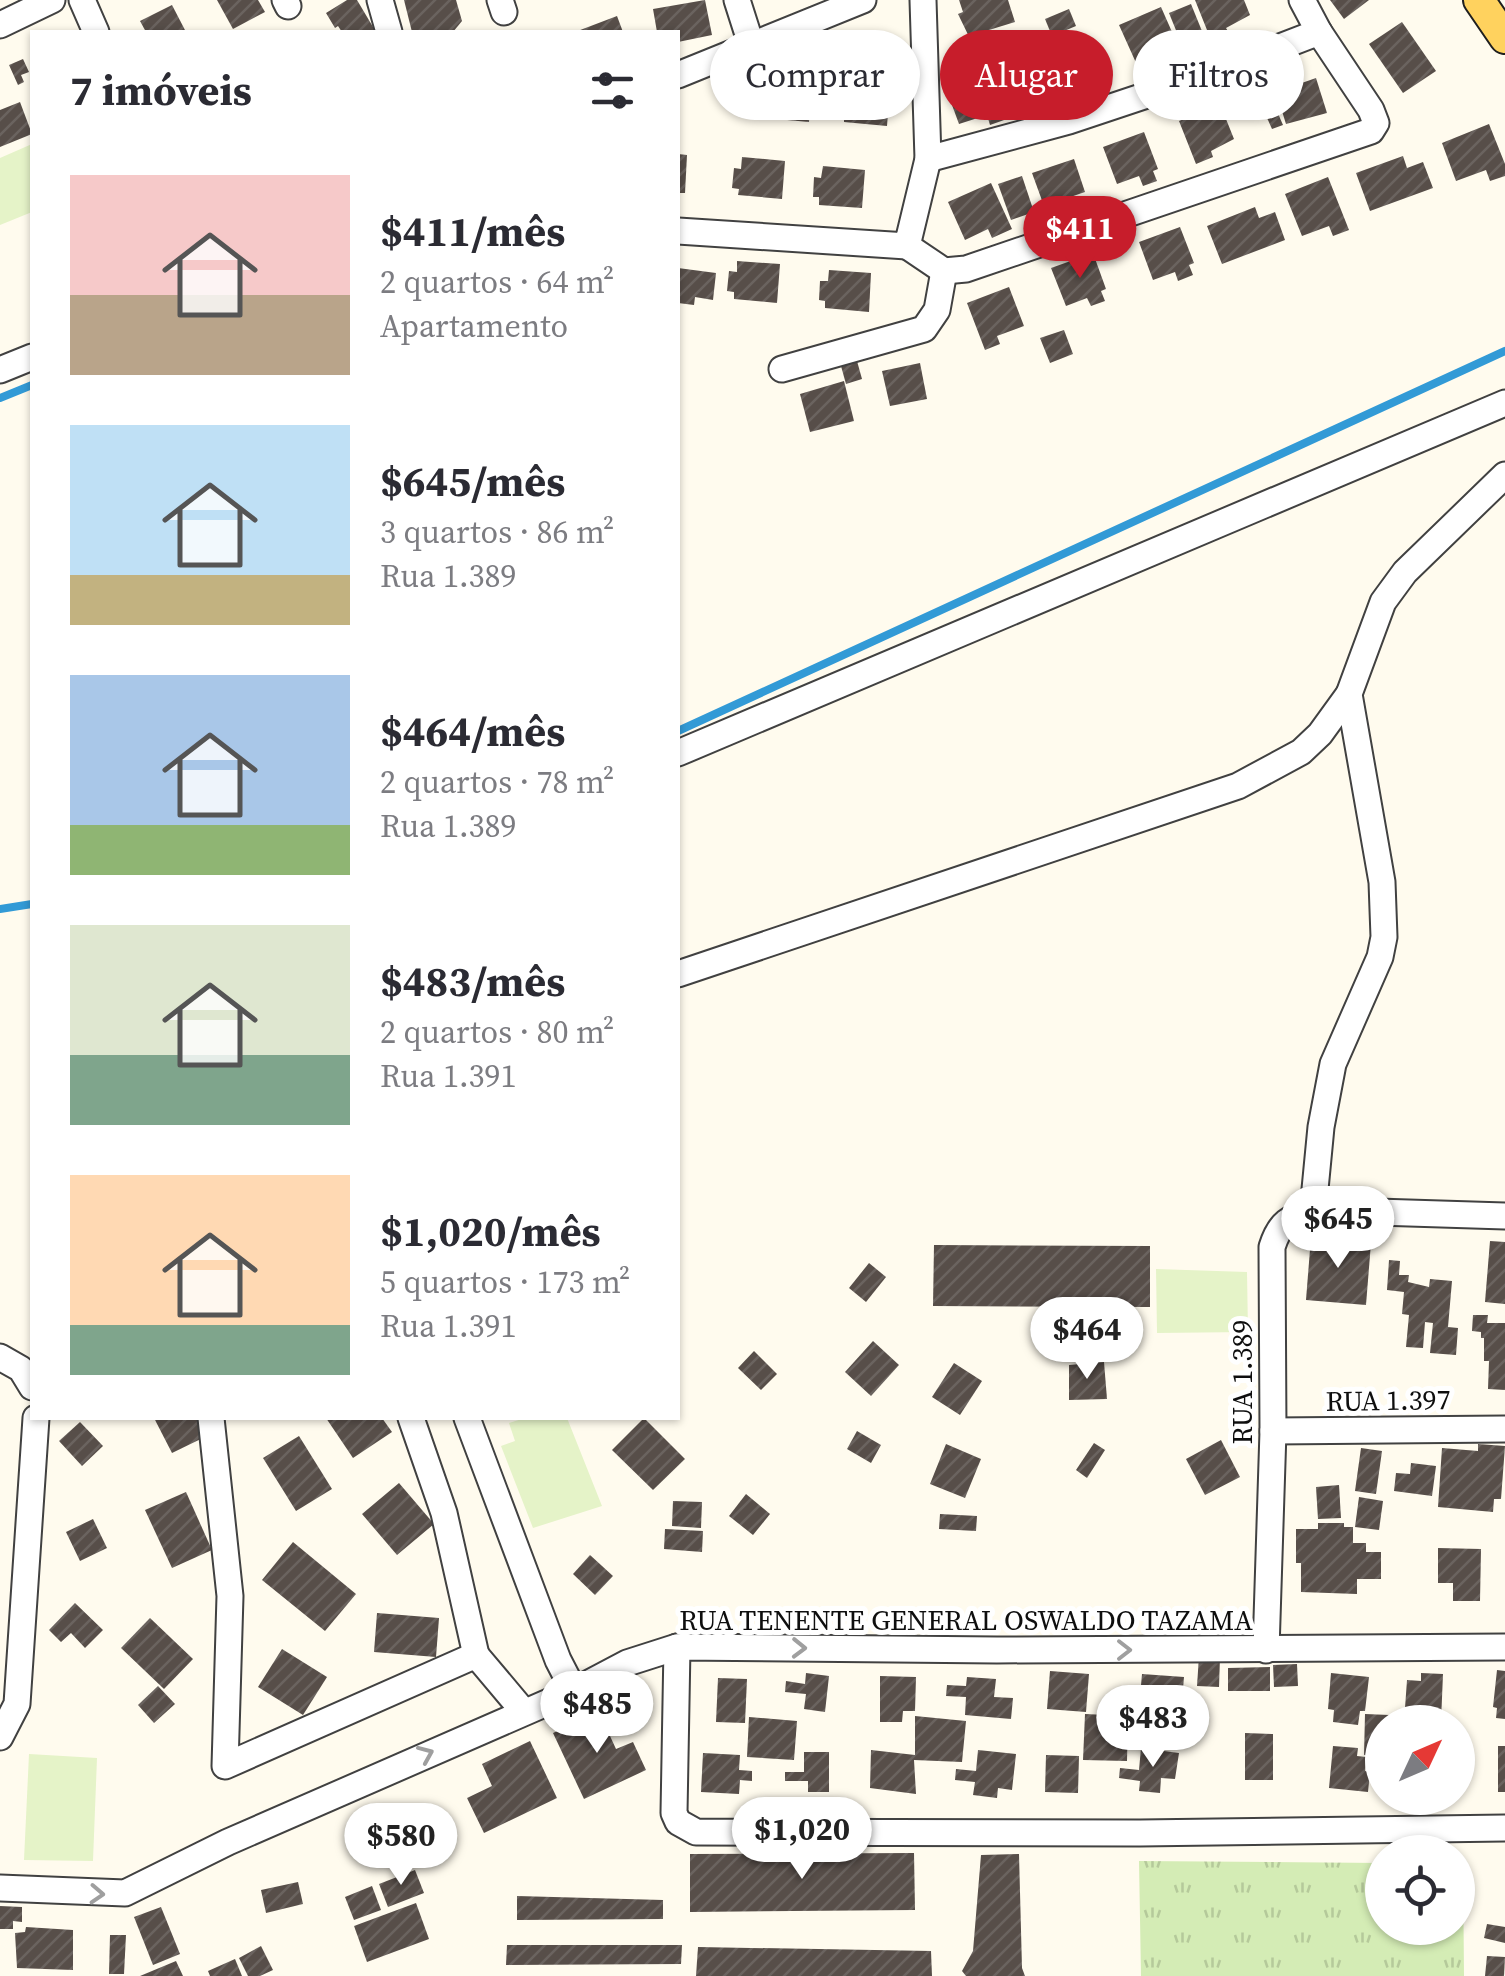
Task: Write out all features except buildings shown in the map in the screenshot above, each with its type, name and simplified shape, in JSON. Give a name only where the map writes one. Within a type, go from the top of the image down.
[{"type":"main road","points":[[1479,0],[1505,38]]},
{"type":"street","points":[[0,25],[52,0]]},
{"type":"street","points":[[82,0],[95,30]]},
{"type":"street","points":[[380,0],[389,30]]},
{"type":"street","points":[[737,0],[747,30]]},
{"type":"street","points":[[791,30],[863,0]]},
{"type":"street","points":[[906,246],[928,158],[923,0]]},
{"type":"street","points":[[680,231],[906,246],[944,271],[966,269],[1371,131],[1376,123],[1371,110],[1302,0]]},
{"type":"street","points":[[928,158],[1069,121],[1210,74],[1319,32]]},
{"type":"street","points":[[680,74],[710,62]]},
{"type":"street","points":[[782,369],[924,329],[940,303],[944,271]]},
{"type":"street","points":[[0,370],[30,358]]},
{"type":"street","points":[[680,752],[1505,403]]},
{"type":"street","points":[[680,973],[1238,786],[1301,752],[1350,694],[1383,602],[1405,572],[1505,475]]},
{"type":"street","points":[[1350,694],[1382,882],[1384,937],[1380,957],[1333,1064],[1321,1127],[1313,1210],[1505,1216]]},
{"type":"street","name":"RUA 1.389","points":[[1266,1650],[1272,1246],[1279,1227],[1290,1217],[1313,1210]]},
{"type":"street","points":[[0,1357],[21,1369],[30,1384]]},
{"type":"street","points":[[0,1737],[17,1704],[36,1420]]},
{"type":"street","points":[[211,1420],[230,1596],[225,1766],[476,1656]]},
{"type":"street","points":[[412,1420],[444,1513],[476,1656],[524,1712]]},
{"type":"street","points":[[468,1420],[558,1660],[574,1691]]},
{"type":"street","name":"RUA 1.397","points":[[1272,1431],[1505,1428]]},
{"type":"street","points":[[678,1647],[674,1813],[678,1822],[696,1832],[1140,1834],[1505,1828]]},
{"type":"street","name":"RUA TENENTE GENERAL OSWALDO TAZAMA","points":[[0,1888],[125,1893],[228,1842],[574,1691],[627,1663],[678,1647],[1505,1648]]},
{"type":"green space","points":[[30,145],[30,213],[0,225],[0,158]]},
{"type":"green space","points":[[1156,1269],[1247,1272],[1248,1332],[1157,1333]]},
{"type":"green space","points":[[568,1420],[602,1506],[533,1528],[501,1446],[515,1441],[509,1423]]},
{"type":"green space","points":[[29,1754],[97,1758],[93,1861],[24,1860]]},
{"type":"green space","points":[[1139,1861],[1365,1863],[1365,1945],[1464,1945],[1464,1976],[1141,1976]]},
{"type":"waterway","points":[[680,730],[1505,351]]},
{"type":"waterway","points":[[0,398],[30,386]]},
{"type":"waterway","points":[[0,909],[30,904]]}]
